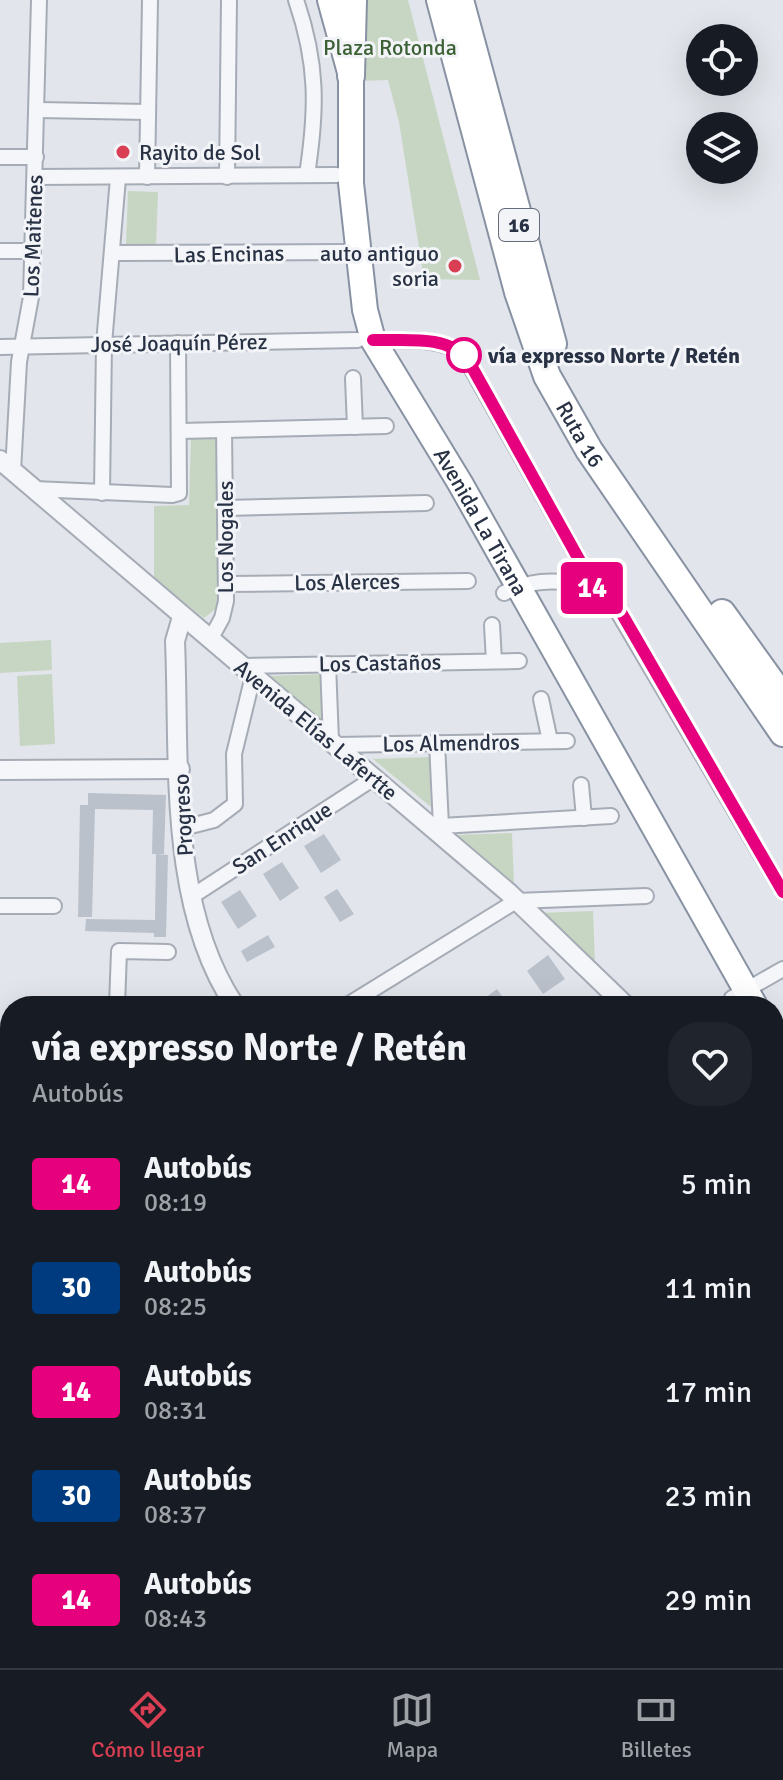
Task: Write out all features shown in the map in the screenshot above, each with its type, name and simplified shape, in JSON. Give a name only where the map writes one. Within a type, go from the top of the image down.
[{"type":"highway","name":"Avenida La Tirana","points":[[313,0],[330,51],[336,82],[337,175],[345,252],[366,340],[741,996]]},
{"type":"highway","name":"Avenida La Tirana","points":[[330,0],[351,76],[351,183],[366,340]]},
{"type":"highway","points":[[351,76],[353,0]]},
{"type":"highway","name":"Ruta 16","points":[[445,5],[563,369],[603,441],[783,698]]},
{"type":"highway","name":"Ruta 16","points":[[445,5],[518,292],[547,376],[589,450],[783,733]]},
{"type":"street","name":"Los Maitenes","points":[[7,465],[31,297],[39,0]]},
{"type":"street","points":[[147,177],[150,0]]},
{"type":"street","points":[[227,177],[229,0]]},
{"type":"street","points":[[296,0],[316,80],[307,175]]},
{"type":"street","points":[[38,110],[148,112]]},
{"type":"street","points":[[0,157],[36,157]]},
{"type":"street","points":[[35,177],[337,175]]},
{"type":"street","points":[[34,489],[102,493],[104,344],[118,178]]},
{"type":"street","points":[[0,251],[33,251]]},
{"type":"street","name":"Las Encinas","points":[[113,253],[345,252]]},
{"type":"street","name":"José Joaquín Pérez","points":[[0,347],[366,340],[431,342],[455,348],[464,355],[581,563],[588,586]]},
{"type":"street","name":"Los Nogales","points":[[102,493],[179,493],[178,343]]},
{"type":"street","points":[[353,378],[355,427]]},
{"type":"street","points":[[180,431],[386,426]]},
{"type":"street","name":"Los Nogales","points":[[210,640],[222,618],[226,584],[224,430]]},
{"type":"street","name":"Avenida Elías Lafertte","points":[[7,465],[182,617],[438,829],[616,996]]},
{"type":"street","points":[[225,508],[426,503]]},
{"type":"street","name":"Los Alerces","points":[[226,584],[468,581]]},
{"type":"street","points":[[511,590],[552,582],[588,586],[606,597],[622,614],[783,892]]},
{"type":"street","name":"Progreso","points":[[182,617],[175,641],[183,828],[191,897],[211,959],[230,996]]},
{"type":"street","points":[[492,625],[494,661]]},
{"type":"street","name":"Los Castaños","points":[[247,671],[328,664],[519,661]]},
{"type":"street","points":[[328,664],[333,743]]},
{"type":"street","points":[[183,828],[214,820],[235,804],[234,754],[247,671]]},
{"type":"street","points":[[541,699],[550,741]]},
{"type":"street","name":"Los Almendros","points":[[333,743],[567,741]]},
{"type":"street","points":[[437,743],[438,829],[611,816]]},
{"type":"street","points":[[0,770],[180,769]]},
{"type":"street","name":"San Enrique","points":[[191,897],[374,778]]},
{"type":"street","points":[[581,785],[584,818]]},
{"type":"street","points":[[362,996],[516,901],[646,896]]},
{"type":"street","points":[[0,906],[54,906]]},
{"type":"street","points":[[117,996],[119,951],[168,952]]},
{"type":"street","points":[[748,996],[783,969]]},
{"type":"green space","name":"Plaza Rotonda","points":[[361,0],[408,0],[480,280],[424,279],[399,122],[388,80],[361,81]]},
{"type":"green space","points":[[128,191],[158,192],[156,246],[126,245]]},
{"type":"green space","points":[[191,439],[219,439],[218,607],[204,618],[154,578],[154,506],[189,505]]},
{"type":"green space","points":[[51,640],[52,670],[0,673],[0,643]]},
{"type":"green space","points":[[52,674],[55,744],[20,746],[17,676]]},
{"type":"green space","points":[[324,674],[326,724],[269,676]]},
{"type":"green space","points":[[429,757],[431,807],[373,759]]},
{"type":"green space","points":[[512,833],[514,884],[456,835]]},
{"type":"green space","points":[[593,911],[595,962],[538,913]]},
{"type":"building","points":[[88,793],[166,795],[164,854],[152,854],[153,810],[95,809],[92,917],[78,917],[80,805],[88,805]]},
{"type":"building","points":[[324,834],[341,860],[321,873],[304,846]]},
{"type":"building","points":[[156,854],[168,855],[166,937],[154,937],[154,933],[85,931],[86,919],[155,920]]},
{"type":"building","points":[[282,862],[299,888],[280,901],[263,874]]},
{"type":"building","points":[[337,889],[354,914],[340,922],[324,897]]},
{"type":"building","points":[[240,890],[257,916],[238,929],[221,902]]},
{"type":"building","points":[[268,935],[275,947],[247,962],[241,951]]},
{"type":"building","points":[[548,955],[565,979],[543,994],[527,971]]},
{"type":"building","points":[[497,989],[502,996],[488,996]]},
{"type":"bus line","name":"14","points":[[373,340],[440,343],[455,348],[468,360],[581,563],[588,586],[606,597],[622,614],[783,892]]},
{"type":"place","name":"Rayito de Sol","points":[[123,152]]},
{"type":"place","name":"auto antiguo soria","points":[[455,266]]},
{"type":"place","name":"vía expresso Norte / Retén","points":[[464,355]]}]
